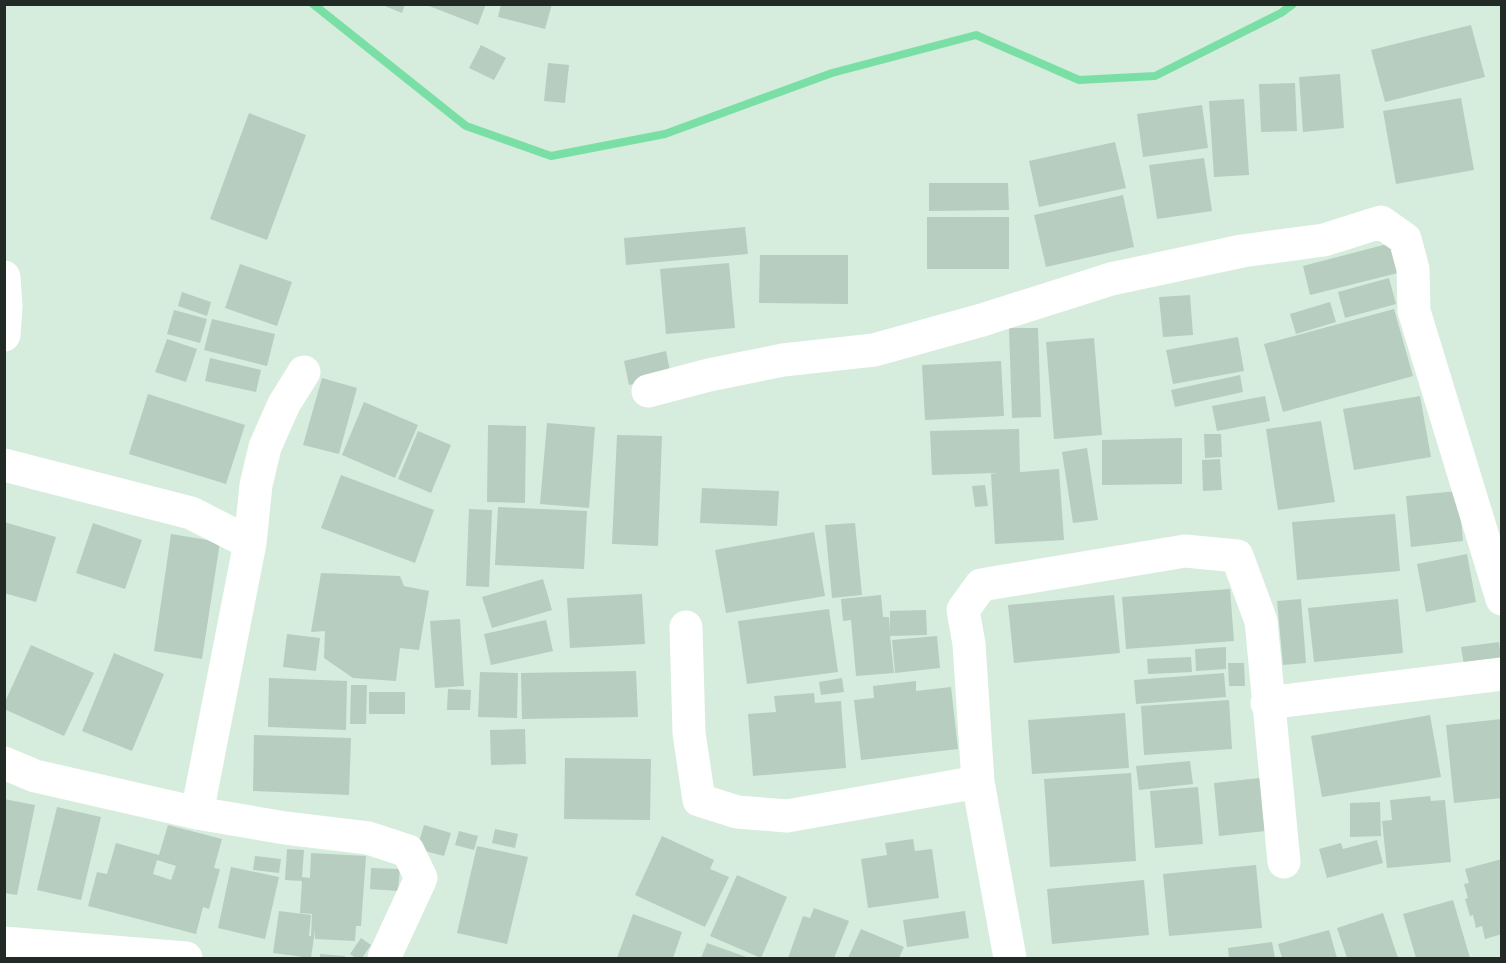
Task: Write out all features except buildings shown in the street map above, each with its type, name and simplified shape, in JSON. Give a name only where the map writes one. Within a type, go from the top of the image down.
[{"type":"street","points":[[648,392],[709,375],[783,360],[874,350],[982,320],[1111,279],[1242,251],[1324,240],[1381,222],[1406,239],[1413,269],[1414,311],[1502,599]]},
{"type":"street","points":[[4,277],[6,306],[4,335]]},
{"type":"street","points":[[197,813],[250,543],[256,485],[265,447],[284,404],[304,372]]},
{"type":"street","points":[[4,465],[191,513],[250,543]]},
{"type":"street","points":[[1010,958],[978,782],[969,644],[963,609],[981,585],[1185,551],[1237,556],[1261,621],[1267,703],[1284,862]]},
{"type":"street","points":[[686,627],[689,733],[699,800],[737,812],[787,816],[978,782]]},
{"type":"street","points":[[1267,703],[1502,674]]},
{"type":"street","points":[[4,763],[35,776],[197,813],[285,828],[368,838],[408,851],[421,878],[384,958]]},
{"type":"street","points":[[4,943],[186,958]]},
{"type":"waterway","points":[[313,4],[466,126],[551,156],[665,134],[832,73],[976,35],[1079,80],[1155,76],[1281,13],[1293,4]]}]
